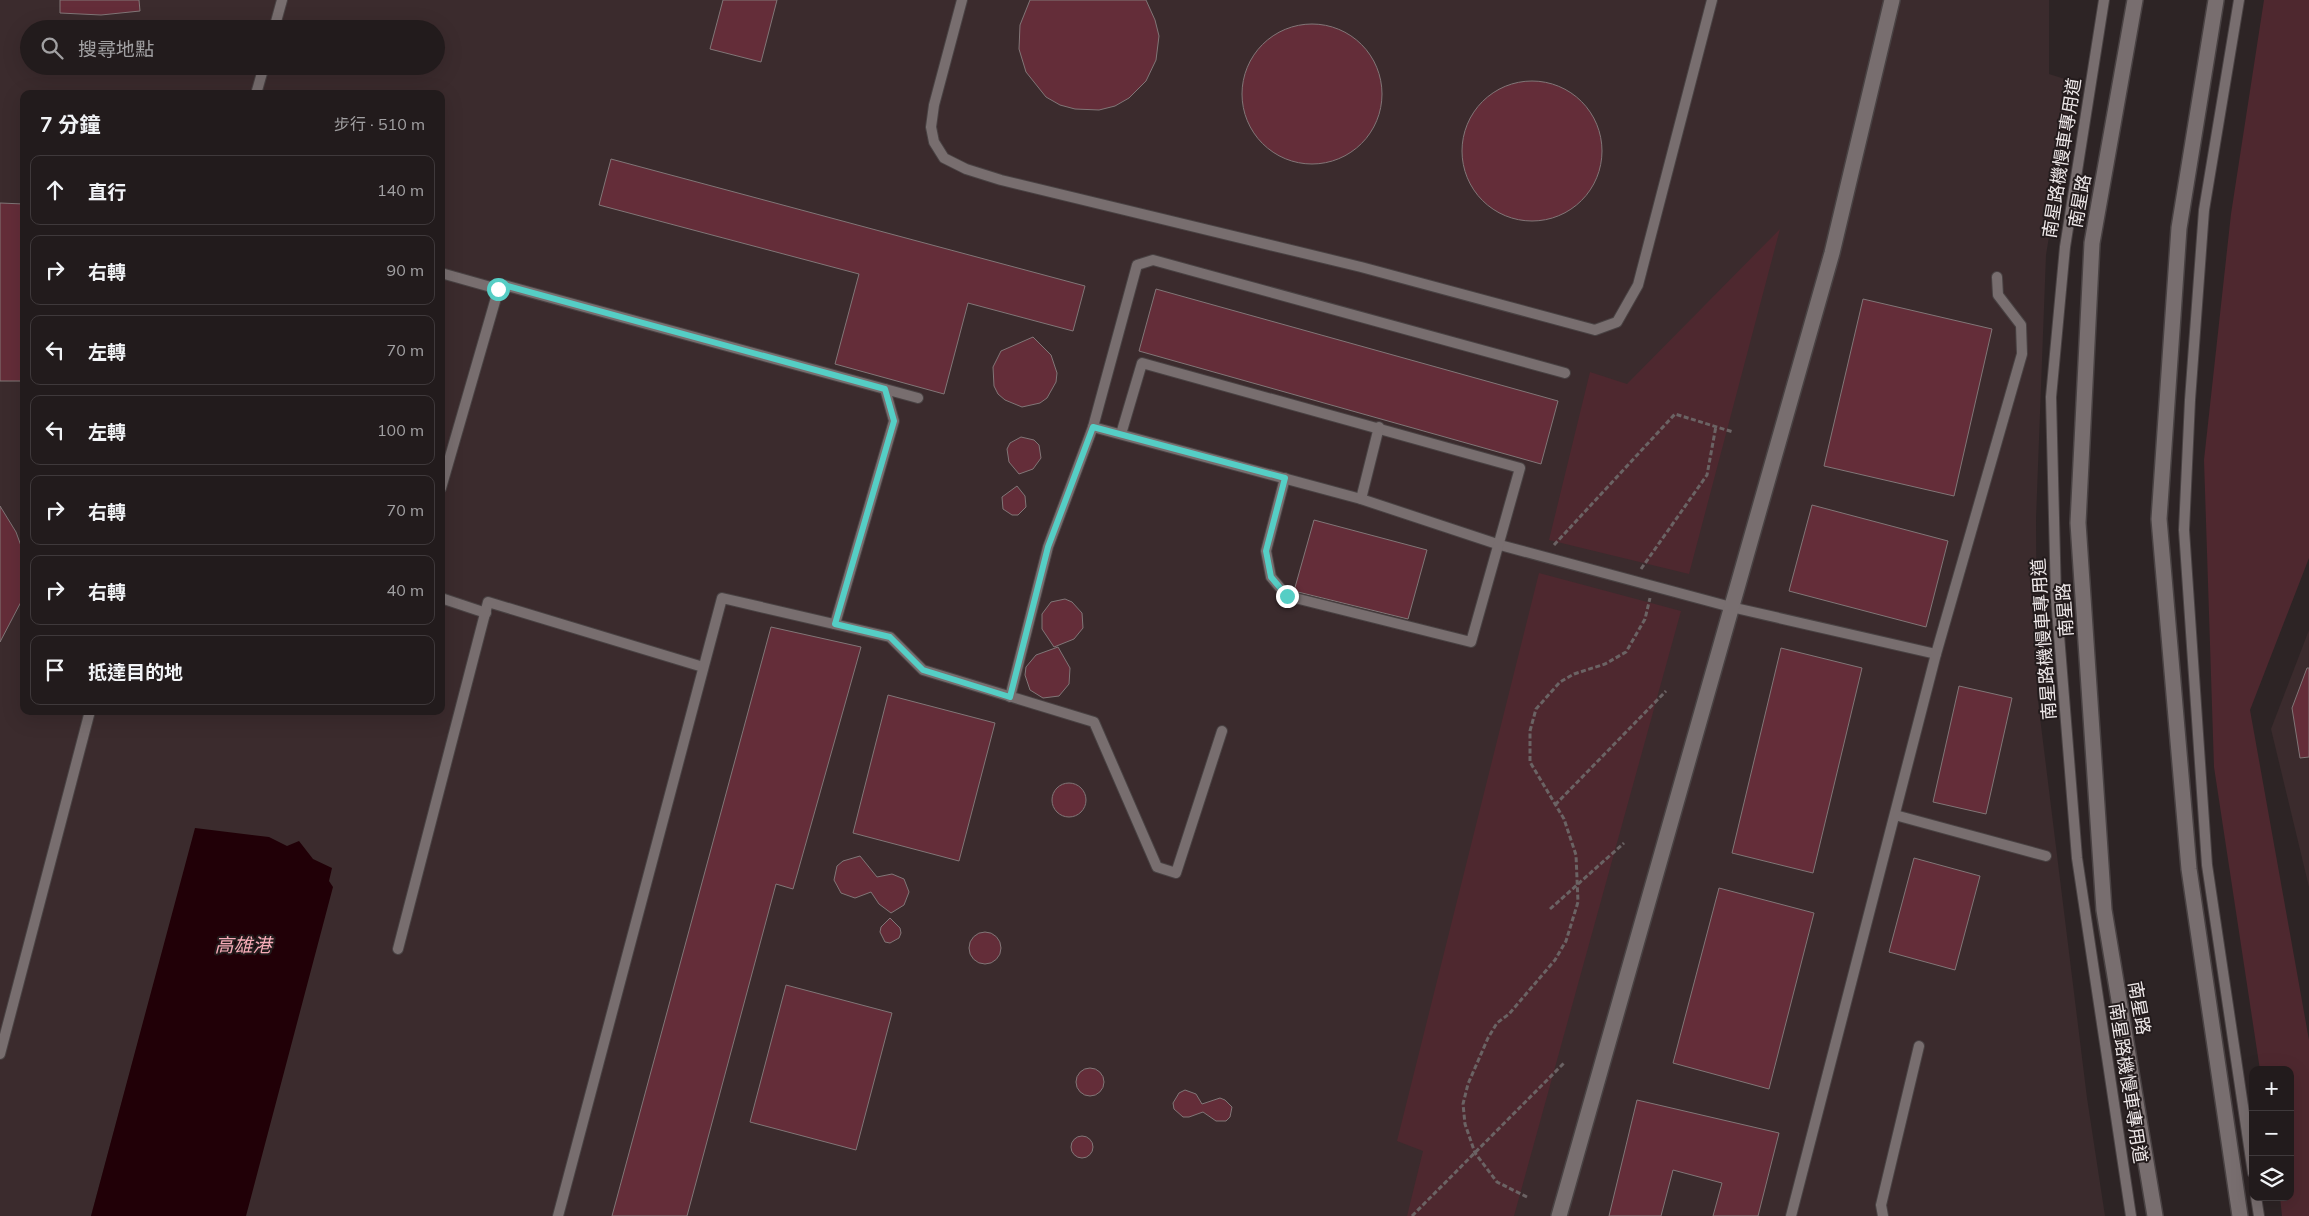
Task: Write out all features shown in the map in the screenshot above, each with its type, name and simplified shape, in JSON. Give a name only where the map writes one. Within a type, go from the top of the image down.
[{"type":"street","points":[[1559,1216],[1832,253],[1892,0]]},
{"type":"street","name":"南星路","points":[[2135,0],[2092,243],[2078,523],[2104,910],[2155,1216]]},
{"type":"street","points":[[2216,0],[2179,228],[2159,519],[2189,869],[2240,1216]]},
{"type":"lane","points":[[276,20],[282,0]]},
{"type":"lane","points":[[962,0],[934,105],[931,127],[934,142],[944,158],[966,169],[1019,184],[1361,267],[1595,330],[1618,322],[1638,285],[1712,0]]},
{"type":"lane","name":"南星路機慢車專用道","points":[[2104,0],[2065,247],[2051,397],[2056,598],[2077,858],[2132,1216]]},
{"type":"lane","points":[[2239,0],[2204,210],[2190,400],[2184,530],[2207,865],[2250,1156]]},
{"type":"lane","points":[[257,90],[261,75]]},
{"type":"lane","points":[[1010,697],[1048,547],[1093,427],[1137,265],[1153,260],[1565,374]]},
{"type":"lane","points":[[445,274],[498,289]]},
{"type":"lane","points":[[1791,1216],[1936,654],[2022,354],[2021,325],[1998,294],[1997,277]]},
{"type":"lane","points":[[445,474],[500,284],[918,398]]},
{"type":"lane","points":[[1121,434],[1142,363],[1379,427],[1520,468],[1500,545],[1471,642],[1287,596],[1271,577],[1266,551],[1285,478]]},
{"type":"lane","points":[[835,624],[894,421],[885,389]]},
{"type":"lane","points":[[1093,427],[1361,499],[1500,545],[1731,607],[1936,654]]},
{"type":"lane","points":[[1361,499],[1379,427]]},
{"type":"lane","points":[[558,1216],[722,598],[890,637],[923,670],[1094,722],[1157,867],[1176,873],[1222,731]]},
{"type":"lane","points":[[445,599],[486,613]]},
{"type":"lane","points":[[398,949],[488,602],[704,666]]},
{"type":"lane","points":[[0,1054],[89,715]]},
{"type":"lane","points":[[1895,815],[2046,856]]},
{"type":"lane","points":[[1883,1216],[1882,1204],[1919,1046]]},
{"type":"lane","points":[[2257,1201],[2259,1216]]},
{"type":"path","points":[[1550,549],[1675,414],[1733,432]]},
{"type":"path","points":[[1639,572],[1707,475],[1716,426]]},
{"type":"path","points":[[1527,1197],[1497,1182],[1475,1153],[1465,1124],[1463,1104],[1468,1084],[1488,1038],[1497,1024],[1509,1014],[1555,960],[1566,941],[1578,902],[1576,854],[1564,820],[1530,762],[1530,731],[1536,709],[1560,682],[1574,674],[1605,664],[1626,652],[1645,618],[1650,598]]},
{"type":"path","points":[[1555,805],[1666,691]]},
{"type":"path","points":[[1550,909],[1624,843]]},
{"type":"path","points":[[1412,1216],[1564,1064]]},
{"type":"shaded area","points":[[0,0],[2049,0],[2049,74],[2074,82],[2046,255],[2036,519],[2037,693],[2087,1098],[2105,1216],[237,1216],[196,828],[91,1216],[0,1216]]},
{"type":"shaded area","points":[[2264,0],[2309,0],[2309,558],[2250,710],[2309,1040],[2309,1216],[2282,1216],[2280,1201],[2294,1201],[2294,1066],[2259,1066],[2214,767],[2204,460],[2231,214]]},
{"type":"shaded area","points":[[1780,229],[1689,574],[1549,540],[1590,372],[1627,384]]},
{"type":"shaded area","points":[[1539,573],[1681,611],[1514,1216],[1407,1216],[1423,1151],[1397,1141]]},
{"type":"shaded area","points":[[2309,630],[2309,887],[2271,729]]},
{"type":"water","name":"高雄港","points":[[195,828],[269,837],[287,846],[299,841],[313,859],[332,868],[329,881],[333,887],[246,1216],[91,1216]]},
{"type":"building","points":[[60,0],[139,0],[140,11],[101,15],[60,13]]},
{"type":"building","points":[[723,0],[777,0],[761,62],[710,49]]},
{"type":"building","points":[[1030,0],[1146,0],[1155,20],[1159,36],[1156,60],[1146,81],[1129,98],[1115,106],[1099,110],[1075,109],[1060,105],[1046,97],[1026,72],[1019,49],[1020,25]]},
{"type":"building","points":[[1312,24],[1326,25],[1339,29],[1351,35],[1362,44],[1371,55],[1377,67],[1381,80],[1381,108],[1377,121],[1371,133],[1362,144],[1351,153],[1339,159],[1326,163],[1312,164],[1298,163],[1285,159],[1273,153],[1262,144],[1253,133],[1247,121],[1243,108],[1242,94],[1243,80],[1247,67],[1253,55],[1262,44],[1273,35],[1285,29],[1298,25]]},
{"type":"building","points":[[1532,81],[1546,82],[1559,86],[1582,101],[1597,124],[1601,137],[1601,165],[1597,178],[1582,201],[1559,216],[1546,220],[1532,221],[1518,220],[1505,216],[1482,201],[1467,178],[1463,165],[1462,151],[1463,137],[1467,124],[1482,101],[1505,86],[1518,82]]},
{"type":"building","points":[[611,159],[1085,286],[1073,331],[968,303],[944,394],[835,364],[859,274],[599,205]]},
{"type":"building","points":[[0,203],[20,204],[20,381],[0,381]]},
{"type":"building","points":[[1156,289],[1558,401],[1541,464],[1139,351]]},
{"type":"building","points":[[1863,299],[1992,329],[1954,496],[1824,466]]},
{"type":"building","points":[[1033,337],[1051,355],[1057,373],[1056,382],[1047,398],[1040,403],[1022,407],[1005,400],[998,394],[994,386],[993,367],[1001,351]]},
{"type":"building","points":[[1021,437],[1034,440],[1039,445],[1041,458],[1033,469],[1019,474],[1009,462],[1007,449],[1010,443]]},
{"type":"building","points":[[1017,486],[1025,496],[1026,507],[1018,515],[1012,515],[1003,509],[1002,497]]},
{"type":"building","points":[[1812,505],[1948,541],[1926,627],[1789,591]]},
{"type":"building","points":[[0,506],[16,532],[20,543],[20,604],[0,642]]},
{"type":"building","points":[[1314,520],[1427,550],[1408,619],[1294,591]]},
{"type":"building","points":[[1065,599],[1072,602],[1082,613],[1083,628],[1074,639],[1054,647],[1042,629],[1042,614],[1051,602]]},
{"type":"building","points":[[771,627],[861,647],[793,889],[776,884],[687,1216],[612,1216]]},
{"type":"building","points":[[1058,647],[1070,668],[1069,684],[1059,696],[1043,698],[1030,690],[1025,675],[1026,667],[1036,655]]},
{"type":"building","points":[[1781,648],[1862,668],[1813,873],[1732,853]]},
{"type":"building","points":[[2307,668],[2309,668],[2309,757],[2300,758],[2292,708]]},
{"type":"building","points":[[1959,686],[2012,698],[1986,814],[1933,802]]},
{"type":"building","points":[[888,695],[995,723],[959,861],[853,833]]},
{"type":"building","points":[[1069,783],[1081,788],[1086,800],[1081,812],[1069,817],[1057,812],[1052,800],[1057,788]]},
{"type":"building","points":[[860,856],[877,877],[892,874],[904,879],[909,892],[904,905],[891,913],[879,904],[871,892],[855,898],[841,893],[834,880],[837,866],[843,861]]},
{"type":"building","points":[[1914,858],[1980,876],[1955,970],[1889,952]]},
{"type":"building","points":[[1719,888],[1814,913],[1769,1089],[1673,1063]]},
{"type":"building","points":[[890,918],[900,928],[901,933],[899,938],[890,943],[885,942],[880,932],[881,927]]},
{"type":"building","points":[[985,932],[996,937],[1001,948],[996,959],[985,964],[974,959],[969,948],[974,937]]},
{"type":"building","points":[[786,985],[892,1013],[856,1150],[750,1122]]},
{"type":"building","points":[[1090,1068],[1100,1072],[1104,1082],[1100,1092],[1090,1096],[1080,1092],[1076,1082],[1080,1072]]},
{"type":"building","points":[[1185,1090],[1196,1094],[1202,1104],[1220,1098],[1225,1100],[1232,1107],[1230,1117],[1226,1121],[1216,1121],[1203,1112],[1183,1117],[1174,1109],[1173,1103],[1179,1093]]},
{"type":"building","points":[[1637,1100],[1779,1133],[1758,1216],[1713,1216],[1722,1183],[1673,1170],[1661,1216],[1609,1216]]},
{"type":"building","points":[[1082,1136],[1090,1139],[1093,1147],[1090,1155],[1082,1158],[1074,1155],[1071,1147],[1074,1139]]},
{"type":"route","points":[[498,289],[500,284],[885,389],[894,421],[835,624],[890,637],[923,670],[1010,697],[1048,547],[1093,427],[1285,478],[1266,551],[1271,577],[1287,596]]}]
